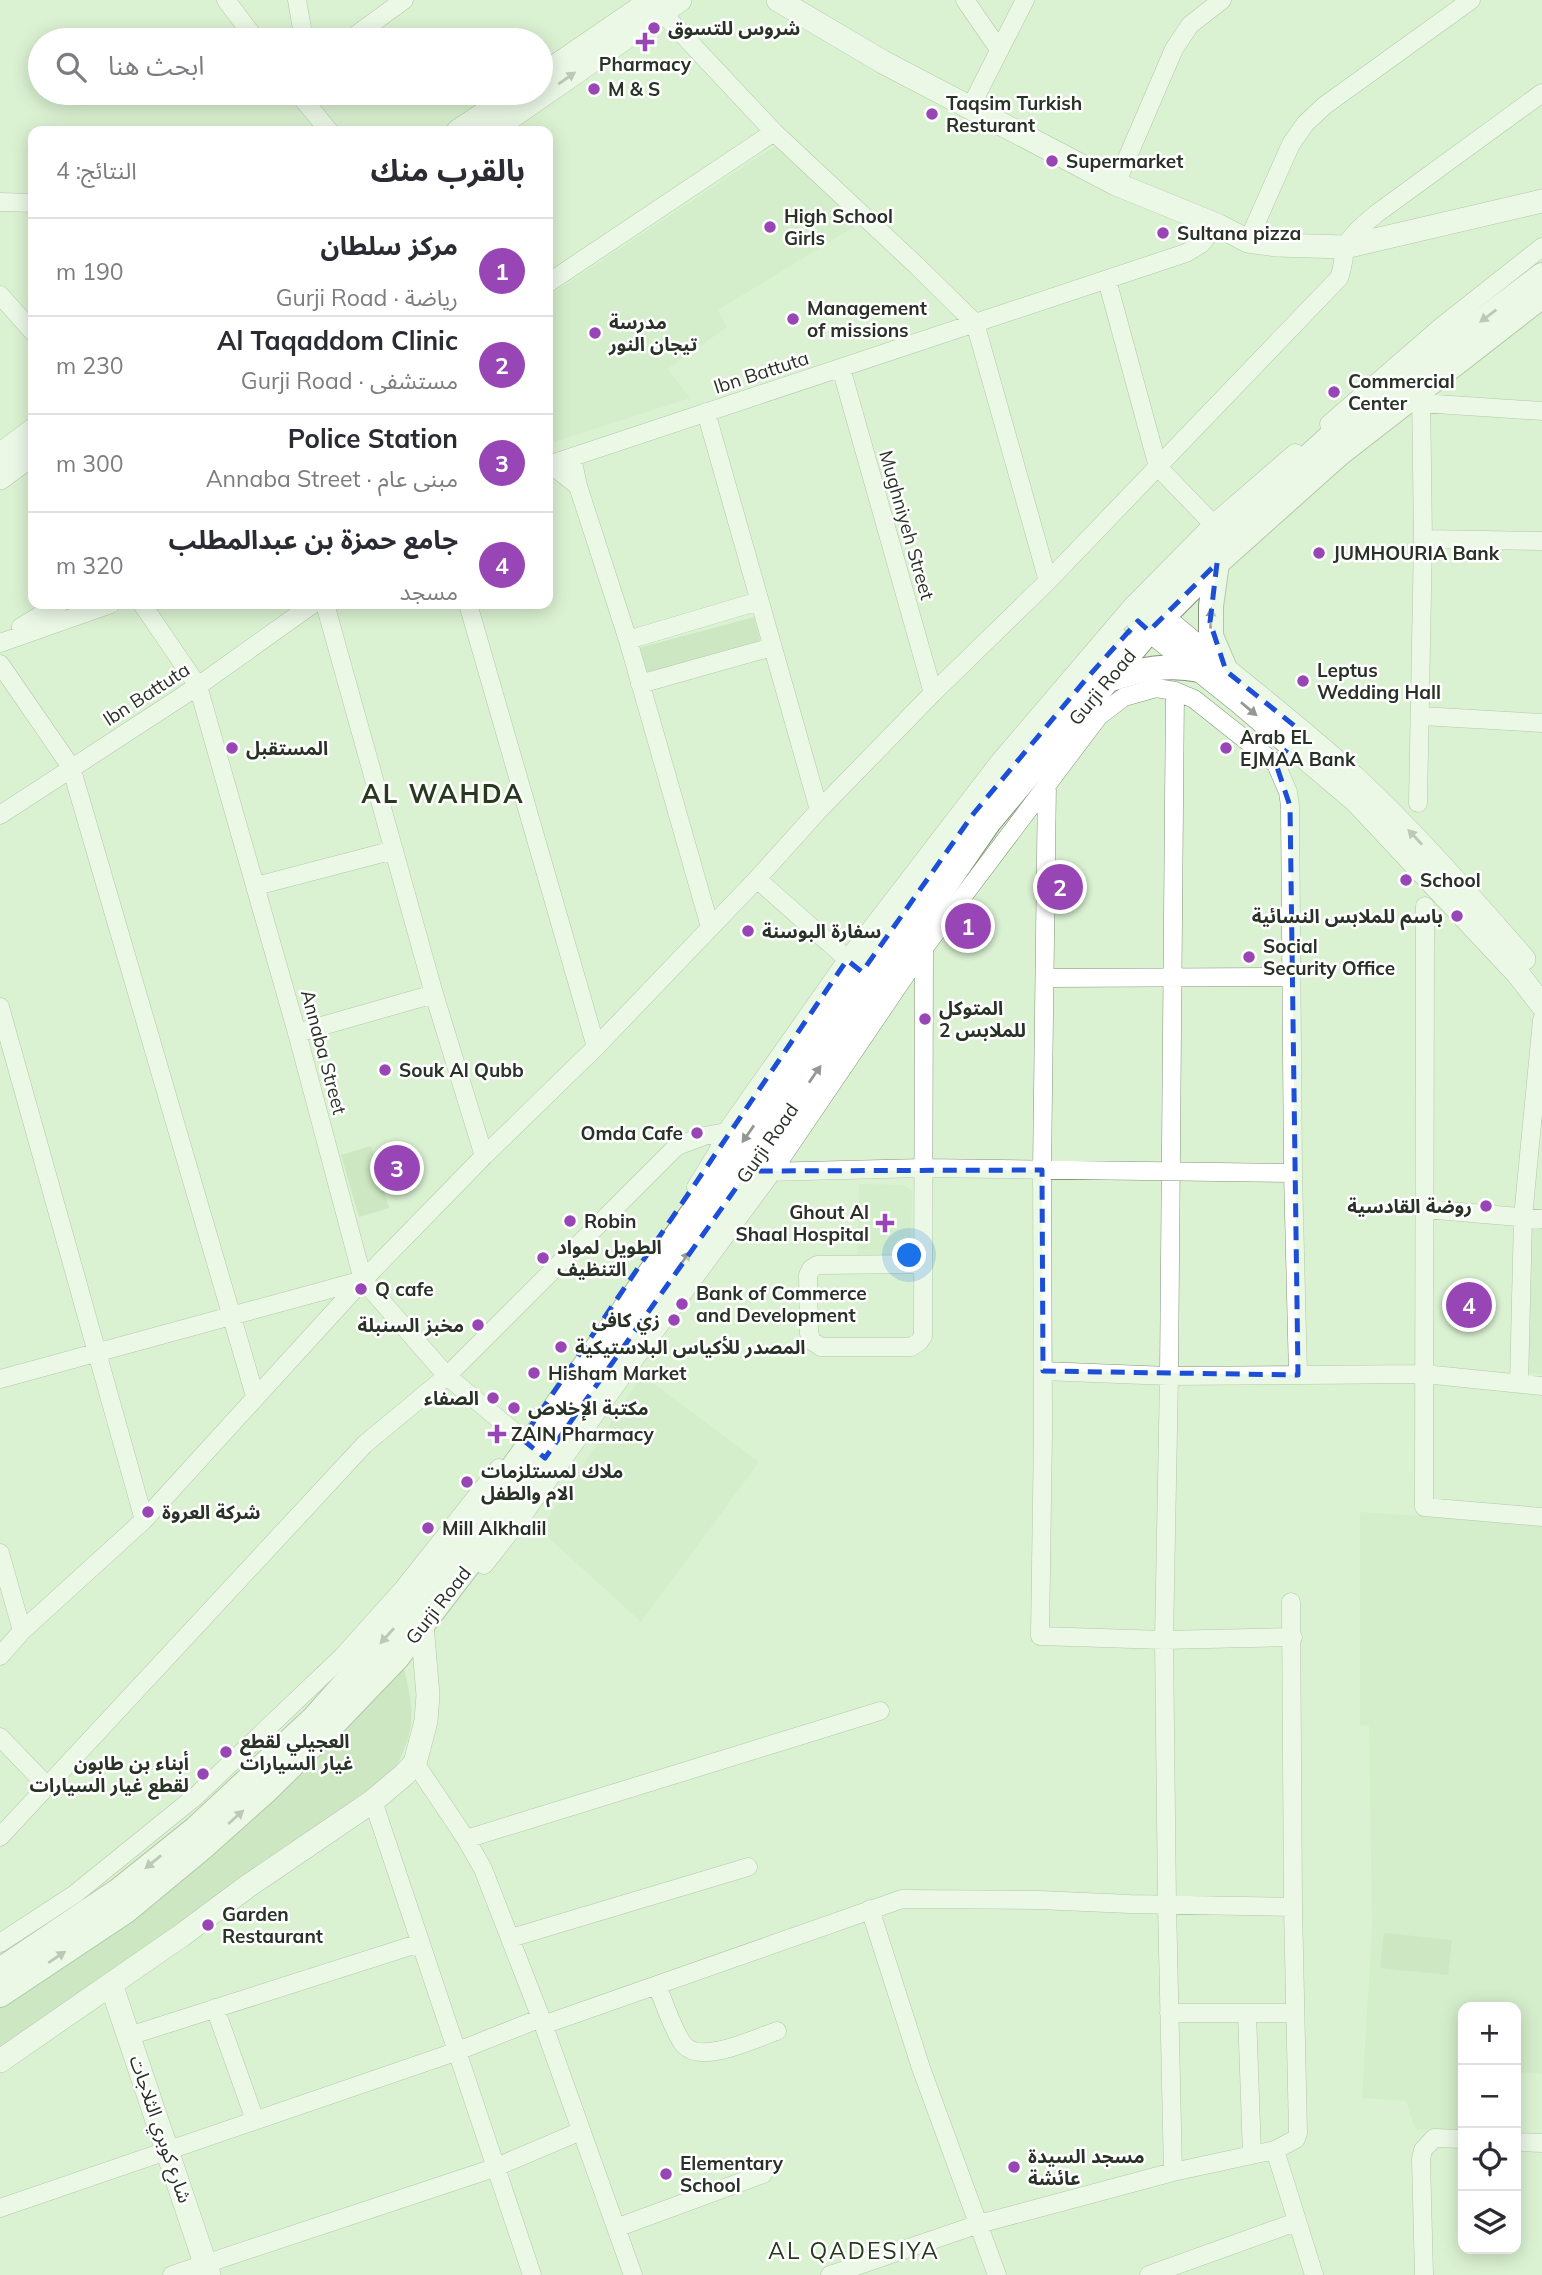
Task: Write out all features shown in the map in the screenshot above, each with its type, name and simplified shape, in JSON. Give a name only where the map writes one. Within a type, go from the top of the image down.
[{"type":"highway","name":"Gurji Road","points":[[0,1970],[119,1890],[210,1815],[314,1718],[421,1598],[533,1447],[854,966],[981,817],[1107,681],[1198,557],[1331,436],[1542,275]]},
{"type":"highway","name":"Gurji Road","points":[[0,1995],[126,1910],[202,1848],[267,1790],[397,1657],[492,1534],[533,1447],[760,1172],[920,938],[981,817],[1087,678],[1150,619],[1339,454],[1422,397],[1542,296]]},
{"type":"highway","points":[[1217,563],[1211,606],[1211,636],[1226,671]]},
{"type":"highway","points":[[1107,681],[1153,667],[1200,670]]},
{"type":"main road","points":[[778,0],[883,62],[1116,184],[1217,225],[1248,241],[1276,245],[1345,247],[1542,201]]},
{"type":"main road","points":[[553,69],[661,3]]},
{"type":"main road","points":[[553,84],[661,3]]},
{"type":"main road","points":[[466,126],[497,105]]},
{"type":"main road","points":[[498,126],[526,105]]},
{"type":"main road","points":[[0,454],[28,443]]},
{"type":"main road","points":[[0,478],[28,446]]},
{"type":"main road","points":[[1150,619],[1200,670],[1358,781],[1411,832],[1542,980]]},
{"type":"main road","points":[[1150,619],[1226,671],[1296,737],[1518,974],[1542,1005]]},
{"type":"main road","points":[[0,2061],[373,1801],[415,1763],[426,1721],[428,1695],[422,1625]]},
{"type":"main road","name":"شارع كوبري الثلاجات","points":[[111,1984],[208,2270]]},
{"type":"street","points":[[226,0],[247,28]]},
{"type":"street","points":[[297,0],[302,28]]},
{"type":"street","points":[[366,28],[404,0]]},
{"type":"street","points":[[965,0],[998,48]]},
{"type":"street","points":[[970,108],[998,48],[1025,0]]},
{"type":"street","points":[[1116,184],[1174,49],[1190,25],[1222,0]]},
{"type":"street","points":[[1248,241],[1291,144],[1305,124],[1324,106],[1471,0]]},
{"type":"street","points":[[661,3],[774,132],[975,323],[1048,581]]},
{"type":"street","points":[[0,1656],[22,1631],[144,1520],[363,1280],[596,1046],[933,693],[1048,581],[1339,278],[1345,266],[1345,247],[1361,228],[1376,214],[1542,93]]},
{"type":"street","points":[[309,105],[324,126]]},
{"type":"street","points":[[553,280],[774,132]]},
{"type":"street","points":[[0,202],[28,203]]},
{"type":"street","name":"Ibn Battuta","points":[[553,463],[1186,253],[1202,244],[1217,225]]},
{"type":"street","points":[[0,1943],[75,1894],[195,1796],[342,1657],[533,1447],[706,1172],[726,1132],[854,966],[999,762],[1132,606],[1213,524],[1442,326],[1542,247]]},
{"type":"street","points":[[1107,280],[1158,467],[1213,524]]},
{"type":"street","points":[[0,295],[28,326]]},
{"type":"street","name":"Mughniyeh Street","points":[[841,368],[933,693]]},
{"type":"street","points":[[1418,803],[1423,539],[1422,397],[1542,411]]},
{"type":"street","points":[[706,412],[820,810]]},
{"type":"street","points":[[572,457],[578,486],[628,640],[710,927]]},
{"type":"street","points":[[553,467],[578,486]]},
{"type":"street","points":[[1423,539],[1542,541]]},
{"type":"street","points":[[628,640],[760,601]]},
{"type":"street","points":[[0,642],[52,609]]},
{"type":"street","points":[[0,642],[96,609]]},
{"type":"street","name":"Annaba Street","points":[[145,609],[198,686],[297,1032],[363,1280],[447,1376],[533,1447]]},
{"type":"street","name":"Ibn Battuta","points":[[0,815],[198,686],[306,609]]},
{"type":"street","points":[[327,609],[434,995],[484,1156]]},
{"type":"street","points":[[469,609],[596,1046]]},
{"type":"street","points":[[640,684],[772,647]]},
{"type":"street","points":[[0,664],[71,767],[255,1396]]},
{"type":"street","points":[[922,1264],[817,1265],[811,1269],[808,1275],[809,1333],[812,1341],[821,1347],[911,1347],[923,1336],[920,938],[1099,716],[1124,697],[1156,688],[1175,691],[1194,699],[1276,764],[1288,792],[1298,1375]]},
{"type":"street","points":[[1173,2172],[1164,1640],[1174,977],[1175,691]]},
{"type":"street","points":[[1421,716],[1542,723]]},
{"type":"street","points":[[1276,764],[1296,737]]},
{"type":"street","points":[[1048,782],[1042,1170],[1040,1636],[1164,1640],[1293,1637]]},
{"type":"street","points":[[256,886],[394,850]]},
{"type":"street","points":[[758,879],[854,966]]},
{"type":"street","points":[[1425,906],[1424,1507],[1542,1517]]},
{"type":"street","points":[[1046,978],[1291,977]]},
{"type":"street","points":[[297,1032],[434,995]]},
{"type":"street","points":[[0,1007],[144,1520]]},
{"type":"street","points":[[1518,1384],[1523,1217],[1542,1020]]},
{"type":"street","points":[[0,1838],[365,1444],[447,1376],[677,1146],[704,1136],[726,1132]]},
{"type":"street","points":[[484,1565],[522,1518],[636,1357],[760,1172],[923,1168],[1293,1173]]},
{"type":"street","points":[[1424,1209],[1542,1219]]},
{"type":"street","points":[[0,1379],[363,1280]]},
{"type":"street","points":[[1043,1371],[1169,1376],[1424,1374],[1542,1386]]},
{"type":"street","points":[[0,1553],[22,1631]]},
{"type":"street","points":[[830,2275],[979,2224],[1173,2172],[1275,2150],[1294,2141],[1298,2133],[1291,1602]]},
{"type":"street","points":[[466,1839],[880,1711]]},
{"type":"street","points":[[0,1737],[48,1787]]},
{"type":"street","points":[[415,1763],[483,1868],[542,2022],[633,2275]]},
{"type":"street","points":[[373,1801],[528,2274]]},
{"type":"street","points":[[511,1938],[748,1867]]},
{"type":"street","points":[[0,2208],[902,1899],[1293,1907]]},
{"type":"street","points":[[870,1909],[921,2068],[997,2275]]},
{"type":"street","points":[[129,2036],[420,1943]]},
{"type":"street","points":[[657,1985],[681,2041],[691,2051],[717,2051],[777,2031]]},
{"type":"street","points":[[215,2008],[255,2120]]},
{"type":"street","points":[[1247,2012],[1252,2155]]},
{"type":"street","points":[[1169,2013],[1295,2013]]},
{"type":"street","points":[[172,2275],[208,2270],[494,2168],[581,2131]]},
{"type":"street","points":[[1424,2275],[1423,2150],[1434,2138],[1458,2139]]},
{"type":"street","points":[[1521,2142],[1542,2143]]},
{"type":"street","points":[[1275,2150],[1314,2275]]},
{"type":"street","points":[[616,2228],[763,2174]]},
{"type":"street","points":[[1149,2275],[1296,2222]]},
{"type":"highlighted area","points":[[1217,563],[1210,622],[1226,671],[1301,731],[1276,764],[1290,806],[1298,1375],[1043,1371],[1042,1170],[748,1171],[545,1458],[522,1439],[847,960],[862,972],[974,813],[1087,678],[1138,621],[1149,631]]},
{"type":"shaded area","points":[[777,145],[867,219],[718,310],[727,327],[668,369],[690,398],[553,442],[553,293]]},
{"type":"shaded area","points":[[754,617],[761,644],[643,676],[635,649]]},
{"type":"shaded area","points":[[371,1146],[389,1208],[359,1217],[341,1155]]},
{"type":"shaded area","name":"Ghout Al Shaal Hospital","points":[[859,1184],[903,1185],[912,1190],[911,1257],[857,1256]]},
{"type":"shaded area","points":[[1532,1228],[1542,1229],[1542,1374],[1522,1372]]},
{"type":"shaded area","points":[[642,1375],[759,1462],[641,1622],[540,1530]]},
{"type":"shaded area","points":[[1360,1512],[1542,1524],[1542,2074],[1521,2072],[1521,2002],[1458,2002],[1458,2130],[1415,2129],[1406,2101],[1362,2098],[1372,1927],[1369,1726],[1360,1725]]},
{"type":"shaded area","points":[[403,1664],[411,1718],[407,1741],[395,1770],[0,2053],[0,2007]]},
{"type":"shaded area","points":[[1384,1933],[1452,1940],[1448,1975],[1380,1968]]},
{"type":"place","name":"شروس للتسوق","points":[[654,28]]},
{"type":"place","name":"Pharmacy","points":[[645,42]]},
{"type":"place","name":"M & S","points":[[594,89]]},
{"type":"place","name":"Taqsim Turkish Resturant","points":[[932,114]]},
{"type":"place","name":"Supermarket","points":[[1052,161]]},
{"type":"place","name":"High School Girls","points":[[770,227]]},
{"type":"place","name":"Sultana pizza","points":[[1163,233]]},
{"type":"place","name":"Management of missions","points":[[793,319]]},
{"type":"place","name":"مدرسة تيجان النور","points":[[595,333]]},
{"type":"place","name":"Commercial Center","points":[[1334,392]]},
{"type":"place","name":"JUMHOURIA Bank","points":[[1319,553]]},
{"type":"place","name":"Leptus Wedding Hall","points":[[1303,681]]},
{"type":"place","name":"المستقبل","points":[[232,748]]},
{"type":"place","name":"Arab EL EJMAA Bank","points":[[1226,748]]},
{"type":"place","name":"School","points":[[1406,880]]},
{"type":"place","name":"Al Taqaddom Clinic","points":[[1060,887]]},
{"type":"place","name":"باسم للملابس النسائية","points":[[1457,916]]},
{"type":"place","name":"مركز سلطان","points":[[968,926]]},
{"type":"place","name":"سفارة البوسنة","points":[[748,931]]},
{"type":"place","name":"Social Security Office","points":[[1249,957]]},
{"type":"place","name":"المتوكل 2 للملابس","points":[[925,1019]]},
{"type":"place","name":"Souk Al Qubb","points":[[385,1070]]},
{"type":"place","name":"Omda Cafe","points":[[697,1133]]},
{"type":"place","name":"Police Station","points":[[397,1168]]},
{"type":"place","name":"روضة القادسية","points":[[1486,1206]]},
{"type":"place","name":"Robin","points":[[570,1221]]},
{"type":"place","name":"Ghout Al Shaal Hospital","points":[[885,1223]]},
{"type":"place","name":"الطويل لمواد التنظيف","points":[[543,1258]]},
{"type":"place","name":"Q cafe","points":[[361,1289]]},
{"type":"place","name":"Bank of Commerce and Development","points":[[682,1304]]},
{"type":"place","name":"جامع حمزة بن عبدالمطلب","points":[[1469,1305]]},
{"type":"place","name":"زي كافى","points":[[674,1320]]},
{"type":"place","name":"مخبز السنبلة","points":[[478,1325]]},
{"type":"place","name":"المصدر للأكياس البلاستيكية","points":[[561,1347]]},
{"type":"place","name":"Hisham Market","points":[[534,1373]]},
{"type":"place","name":"الصفاء","points":[[493,1398]]},
{"type":"place","name":"مكتبة الإخلاص","points":[[514,1408]]},
{"type":"place","name":"ZAIN Pharmacy","points":[[497,1434]]},
{"type":"place","name":"ملاك لمستلزمات الام والطفل","points":[[467,1482]]},
{"type":"place","name":"شركة العروة","points":[[148,1512]]},
{"type":"place","name":"Mill Alkhalil","points":[[428,1528]]},
{"type":"place","name":"العجيلي لقطع غيار السيارات","points":[[226,1752]]},
{"type":"place","name":"أبناء بن طابون لقطع غيار السيارات","points":[[203,1774]]},
{"type":"place","name":"Garden Restaurant","points":[[208,1925]]},
{"type":"place","name":"مسجد السيدة عائشة","points":[[1014,2167]]},
{"type":"place","name":"Elementary School","points":[[666,2174]]},
{"type":"district","name":"AL WAHDA","points":[[443,794]]},
{"type":"district","name":"AL QADESIYA","points":[[854,2251]]}]
